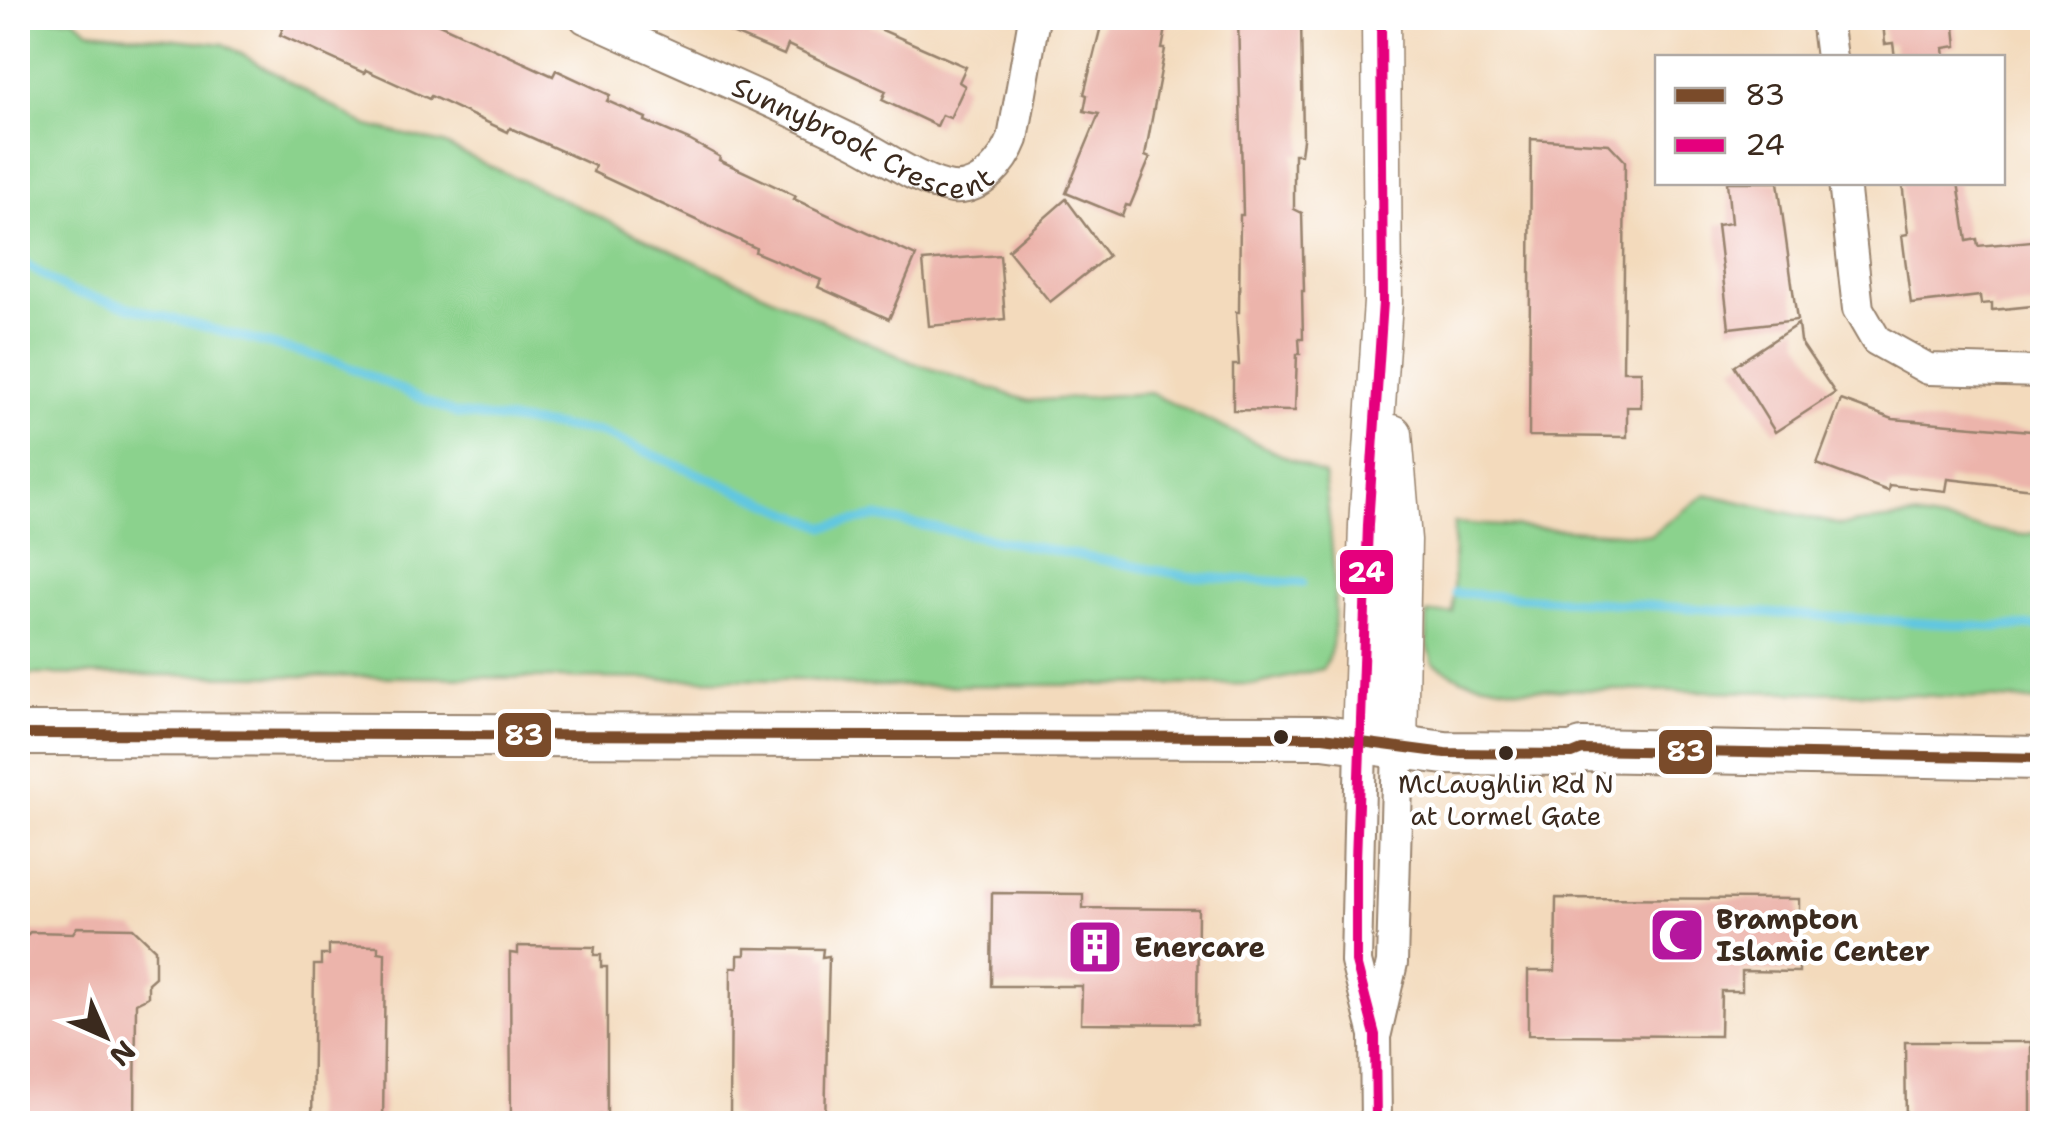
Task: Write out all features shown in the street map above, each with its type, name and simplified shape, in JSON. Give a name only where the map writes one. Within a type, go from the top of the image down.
[{"type":"main road","points":[[18,734],[1323,737],[1445,753],[1572,754],[1582,750],[2042,758]]},
{"type":"street","name":"Sunnybrook Crescent","points":[[585,18],[954,188],[974,184],[1006,157],[1013,138],[1034,18]]},
{"type":"street","points":[[1376,1124],[1375,1036],[1392,963],[1380,744],[1402,540],[1383,302],[1381,18]]},
{"type":"street","points":[[1826,18],[1830,55]]},
{"type":"street","points":[[1844,185],[1858,309],[1876,340],[1928,370],[2042,372]]},
{"type":"green space","points":[[18,18],[74,18],[89,30],[224,44],[365,125],[443,144],[911,362],[1029,401],[1150,393],[1324,475],[1335,607],[1329,655],[1322,669],[1258,684],[853,686],[811,680],[18,674]]},
{"type":"green space","points":[[1706,494],[1841,525],[1913,517],[2020,535],[2042,532],[2042,701],[1870,693],[1518,689],[1462,679],[1433,663],[1427,642],[1427,614],[1453,613],[1454,523],[1650,535]]},
{"type":"building","points":[[288,18],[426,18],[553,76],[556,70],[610,95],[607,101],[689,140],[720,157],[719,160],[916,256],[889,319],[818,287],[821,280],[593,172],[595,166],[280,35]]},
{"type":"building","points":[[696,18],[855,18],[966,67],[959,82],[965,86],[950,118],[942,115],[937,126],[882,100],[886,91],[788,45],[784,55]]},
{"type":"building","points":[[1103,18],[1168,18],[1145,156],[1150,158],[1122,216],[1066,193],[1099,114],[1084,111],[1084,94]]},
{"type":"building","points":[[1238,18],[1301,18],[1303,140],[1301,154],[1294,154],[1294,209],[1302,213],[1304,291],[1295,411],[1233,410],[1233,365],[1239,365],[1236,312],[1243,215]]},
{"type":"building","points":[[1954,18],[1957,46],[1944,48],[1945,55],[1895,55],[1893,43],[1885,44],[1883,21]]},
{"type":"building","points":[[1531,139],[1609,144],[1625,161],[1623,371],[1641,371],[1641,407],[1627,407],[1627,437],[1529,436]]},
{"type":"building","points":[[1727,185],[1778,185],[1797,320],[1729,328],[1717,225],[1731,223]]},
{"type":"building","points":[[1902,185],[1958,185],[1967,241],[1977,239],[1978,246],[2042,240],[2042,305],[1992,310],[1992,303],[1981,304],[1980,296],[1911,304],[1902,235],[1908,234]]},
{"type":"building","points":[[1066,199],[1108,256],[1050,302],[1008,250]]},
{"type":"building","points":[[1000,255],[1005,319],[929,326],[923,261]]},
{"type":"building","points":[[1798,324],[1800,341],[1835,393],[1775,432],[1734,366]]},
{"type":"building","points":[[1841,400],[1893,419],[2042,432],[2042,490],[1948,479],[1946,491],[1889,485],[1888,491],[1817,464]]},
{"type":"building","name":"Enercare","points":[[992,893],[1083,894],[1083,908],[1198,909],[1197,1024],[1081,1023],[1082,986],[991,986]]},
{"type":"building","name":"Brampton Islamic Center","points":[[1556,898],[1799,899],[1799,972],[1742,971],[1742,991],[1721,991],[1720,1036],[1528,1035],[1528,971],[1555,971]]},
{"type":"building","points":[[77,927],[133,928],[155,949],[155,977],[148,983],[148,997],[136,1003],[135,1124],[18,1124],[18,944],[30,932],[73,933]]},
{"type":"building","points":[[329,945],[378,946],[378,952],[385,953],[383,1124],[312,1124],[314,965],[321,965],[321,955],[329,955]]},
{"type":"building","points":[[518,946],[595,947],[594,955],[601,955],[601,967],[607,967],[607,1115],[600,1115],[600,1124],[511,1124],[510,953],[518,954]]},
{"type":"building","points":[[745,948],[823,949],[822,957],[829,956],[825,1124],[737,1124],[737,1116],[730,1116],[731,967],[738,967],[738,955],[745,955]]},
{"type":"building","points":[[1905,1042],[2031,1042],[2031,1124],[1906,1124]]},
{"type":"waterway","points":[[18,260],[69,291],[340,363],[456,414],[599,432],[825,527],[877,517],[1187,576],[1302,583]]},
{"type":"waterway","points":[[1455,593],[1989,627],[2042,626]]},
{"type":"transit line","name":"24","points":[[1376,1124],[1375,1035],[1356,962],[1356,860],[1368,525],[1383,302],[1381,18]]},
{"type":"transit line","name":"83","points":[[18,734],[1323,737],[1445,753],[1572,754],[1582,750],[2042,758]]},
{"type":"place","name":"McLaughlin Rd N at Lormel Gate","points":[[1506,753]]},
{"type":"place","name":"Brampton Islamic Center","points":[[1677,935]]},
{"type":"place","name":"Enercare","points":[[1095,947]]}]
